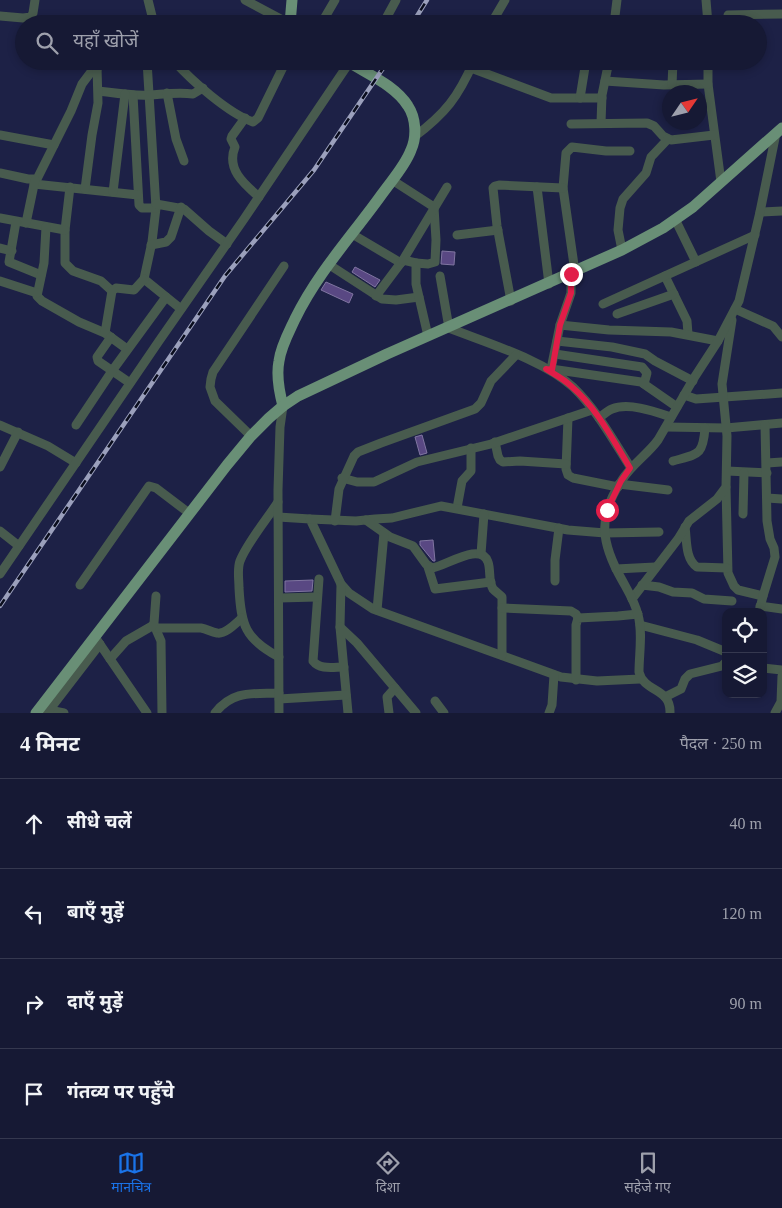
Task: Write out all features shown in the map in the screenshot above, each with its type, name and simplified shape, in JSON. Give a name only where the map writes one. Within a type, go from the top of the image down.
[{"type":"main road","points":[[291,15],[292,0]]},
{"type":"main road","points":[[283,406],[278,377],[278,363],[281,349],[304,302],[328,264],[392,180],[412,148],[414,137],[413,116],[409,107],[402,98],[368,70]]},
{"type":"main road","points":[[36,713],[98,640],[189,513],[251,436],[283,406],[306,392],[622,250],[676,220],[779,131]]},
{"type":"street","points":[[32,15],[35,0]]},
{"type":"street","points":[[148,0],[152,15]]},
{"type":"street","points":[[245,0],[273,15]]},
{"type":"street","points":[[326,15],[334,0]]},
{"type":"street","points":[[388,15],[396,0]]},
{"type":"street","points":[[496,15],[505,0]]},
{"type":"street","points":[[615,15],[617,0]]},
{"type":"street","points":[[706,0],[707,15]]},
{"type":"street","points":[[728,15],[782,14]]},
{"type":"street","points":[[0,16],[15,17]]},
{"type":"street","points":[[26,223],[34,182],[39,176],[82,84],[94,70]]},
{"type":"street","points":[[85,189],[99,91],[97,70]]},
{"type":"street","points":[[112,291],[116,288],[134,290],[144,279],[151,245],[156,206],[148,70]]},
{"type":"street","points":[[184,70],[203,88],[244,118],[253,122],[258,118],[282,70]]},
{"type":"street","points":[[0,574],[259,197],[343,70]]},
{"type":"street","points":[[414,137],[434,122],[446,109],[469,70]]},
{"type":"street","points":[[484,70],[551,98],[602,98]]},
{"type":"street","points":[[580,98],[585,70]]},
{"type":"street","points":[[601,124],[602,98],[607,70]]},
{"type":"street","points":[[672,85],[673,70]]},
{"type":"street","points":[[708,70],[708,84],[721,182]]},
{"type":"street","points":[[605,81],[672,85],[708,84]]},
{"type":"street","points":[[99,91],[129,95],[193,94],[203,88]]},
{"type":"street","points":[[166,93],[176,139],[184,161]]},
{"type":"street","points":[[112,192],[129,95]]},
{"type":"street","points":[[129,95],[139,205],[142,208],[156,206],[181,207],[191,213],[214,235],[227,244]]},
{"type":"street","points":[[244,118],[232,136],[235,147],[232,159],[238,178],[259,197]]},
{"type":"street","points":[[571,124],[651,124],[668,139]]},
{"type":"street","points":[[670,713],[665,696],[640,679],[640,625],[638,614],[607,547],[604,526],[607,510],[619,485],[630,468],[652,448],[666,427],[718,342],[734,311],[742,292],[779,131]]},
{"type":"street","points":[[0,135],[54,145]]},
{"type":"street","points":[[622,250],[618,230],[622,199],[642,177],[652,157],[668,139],[714,135]]},
{"type":"street","points":[[549,369],[555,354],[560,325],[571,293],[573,273],[563,188],[565,156],[570,148],[630,151]]},
{"type":"street","points":[[0,173],[34,182],[70,188],[138,195]]},
{"type":"street","points":[[392,180],[434,207]]},
{"type":"street","points":[[511,300],[498,230],[493,191],[495,186],[563,188]]},
{"type":"street","points":[[376,296],[402,262],[447,187]]},
{"type":"street","points":[[537,187],[548,284]]},
{"type":"street","points":[[70,188],[64,259],[68,266],[76,273],[101,281],[112,291]]},
{"type":"street","points":[[151,245],[169,240],[181,207]]},
{"type":"street","points":[[352,234],[402,262],[432,264],[436,258],[434,207]]},
{"type":"street","points":[[760,212],[782,211]]},
{"type":"street","points":[[0,218],[65,230]]},
{"type":"street","points":[[676,220],[696,262]]},
{"type":"street","points":[[16,222],[9,260],[11,264],[41,275]]},
{"type":"street","points":[[46,227],[45,251],[37,296],[42,301],[79,322],[108,335],[127,349]]},
{"type":"street","points":[[457,235],[498,230]]},
{"type":"street","points":[[603,304],[755,235]]},
{"type":"street","points":[[0,248],[12,251]]},
{"type":"street","points":[[328,264],[376,296],[388,300],[419,297]]},
{"type":"street","points":[[416,264],[416,284],[428,336]]},
{"type":"street","points":[[251,436],[216,401],[212,394],[210,379],[284,266]]},
{"type":"street","points":[[440,276],[449,328],[549,369],[572,387],[599,418],[630,468]]},
{"type":"street","points":[[665,276],[687,321],[688,334]]},
{"type":"street","points":[[144,279],[181,309]]},
{"type":"street","points":[[0,281],[37,293]]},
{"type":"street","points":[[112,291],[108,335],[97,357],[100,364],[130,383]]},
{"type":"street","points":[[617,314],[674,294]]},
{"type":"street","points":[[76,426],[127,349],[166,297]]},
{"type":"street","points":[[734,311],[773,326],[782,337]]},
{"type":"street","points":[[734,311],[724,367],[723,397],[726,428],[727,568],[734,586],[738,590],[743,593],[763,596]]},
{"type":"street","points":[[560,325],[609,330],[654,330],[688,334],[718,342]]},
{"type":"street","points":[[557,341],[612,347],[645,354],[693,381]]},
{"type":"street","points":[[555,354],[642,367],[647,373],[644,384]]},
{"type":"street","points":[[335,521],[336,501],[342,478],[350,460],[358,452],[478,406],[491,381],[516,355]]},
{"type":"street","points":[[549,369],[636,381],[644,384],[677,407]]},
{"type":"street","points":[[684,396],[696,399],[782,393]]},
{"type":"street","points":[[279,713],[278,502],[280,427],[283,406]]},
{"type":"street","points":[[599,418],[614,408],[625,407],[642,408],[672,417]]},
{"type":"street","points":[[342,478],[357,482],[374,482],[417,462],[495,442],[592,410]]},
{"type":"street","points":[[568,418],[566,472],[570,477],[668,490]]},
{"type":"street","points":[[666,427],[726,428],[782,423]]},
{"type":"street","points":[[0,425],[48,446],[76,463]]},
{"type":"street","points":[[759,608],[771,573],[775,552],[768,531],[765,425]]},
{"type":"street","points":[[673,461],[699,452],[703,446],[705,428]]},
{"type":"street","points":[[0,467],[18,432]]},
{"type":"street","points":[[495,442],[498,456],[503,462],[520,461],[566,464]]},
{"type":"street","points":[[457,508],[462,480],[471,470],[471,448]]},
{"type":"street","points":[[727,471],[744,473],[767,468],[782,462]]},
{"type":"street","points":[[743,514],[744,473]]},
{"type":"street","points":[[80,585],[149,486],[156,488],[189,513]]},
{"type":"street","points":[[632,599],[689,521],[717,498],[726,487]]},
{"type":"street","points":[[767,498],[782,499]]},
{"type":"street","points":[[278,502],[246,550],[240,563],[240,611],[246,630],[254,640],[265,650],[279,657]]},
{"type":"street","points":[[278,517],[335,521],[366,520],[392,518],[441,506],[559,528],[605,533],[659,532]]},
{"type":"street","points":[[484,514],[481,554],[488,563],[494,589],[502,597],[502,654]]},
{"type":"street","points":[[310,519],[341,584],[348,593],[377,610],[502,654],[554,675],[576,680],[640,679]]},
{"type":"street","points":[[366,520],[384,533],[413,546],[428,567],[435,589],[491,582]]},
{"type":"street","points":[[685,526],[691,563],[697,567],[727,568]]},
{"type":"street","points":[[555,581],[555,560],[559,528]]},
{"type":"street","points":[[0,531],[19,546]]},
{"type":"street","points":[[377,610],[384,533]]},
{"type":"street","points":[[428,567],[436,567],[466,555],[481,554]]},
{"type":"street","points":[[616,569],[655,567]]},
{"type":"street","points":[[771,573],[782,575]]},
{"type":"street","points":[[319,580],[313,662],[324,667],[344,667]]},
{"type":"street","points":[[341,584],[340,627],[348,713]]},
{"type":"street","points":[[642,585],[659,587],[673,592],[692,593],[704,598],[732,601]]},
{"type":"street","points":[[156,596],[155,626],[161,641],[162,713]]},
{"type":"street","points":[[279,598],[317,597]]},
{"type":"street","points":[[502,608],[570,611],[576,614],[578,618]]},
{"type":"street","points":[[767,609],[782,609]]},
{"type":"street","points":[[578,618],[638,614]]},
{"type":"street","points":[[110,659],[126,641],[155,626],[200,628],[219,634],[242,618]]},
{"type":"street","points":[[576,680],[576,625],[578,618]]},
{"type":"street","points":[[640,625],[697,640],[722,650]]},
{"type":"street","points":[[340,627],[357,643],[416,713]]},
{"type":"street","points":[[48,712],[98,640],[147,713]]},
{"type":"street","points":[[665,696],[678,691],[690,674],[722,666]]},
{"type":"street","points":[[767,668],[782,670]]},
{"type":"street","points":[[549,713],[552,705],[554,675]]},
{"type":"street","points":[[775,713],[781,702],[782,676]]},
{"type":"street","points":[[390,711],[388,694],[395,688]]},
{"type":"street","points":[[214,713],[227,699],[237,696],[346,695]]},
{"type":"street","points":[[435,701],[444,713]]},
{"type":"street","points":[[48,712],[64,713]]},
{"type":"building","points":[[442,251],[455,252],[454,265],[441,264]]},
{"type":"building","points":[[355,267],[380,280],[375,287],[352,272]]},
{"type":"building","points":[[326,282],[353,294],[349,303],[321,290]]},
{"type":"building","points":[[422,435],[427,453],[420,455],[415,437]]},
{"type":"building","points":[[433,540],[435,561],[420,545],[420,541]]},
{"type":"building","points":[[313,580],[312,591],[285,592],[285,581]]},
{"type":"railway","points":[[418,15],[427,0]]},
{"type":"railway","points":[[0,606],[225,276],[314,170],[382,70]]},
{"type":"route","points":[[571,274],[571,293],[560,325],[552,370],[546,369],[572,387],[590,407],[603,423],[630,468],[621,481],[607,510]]}]
